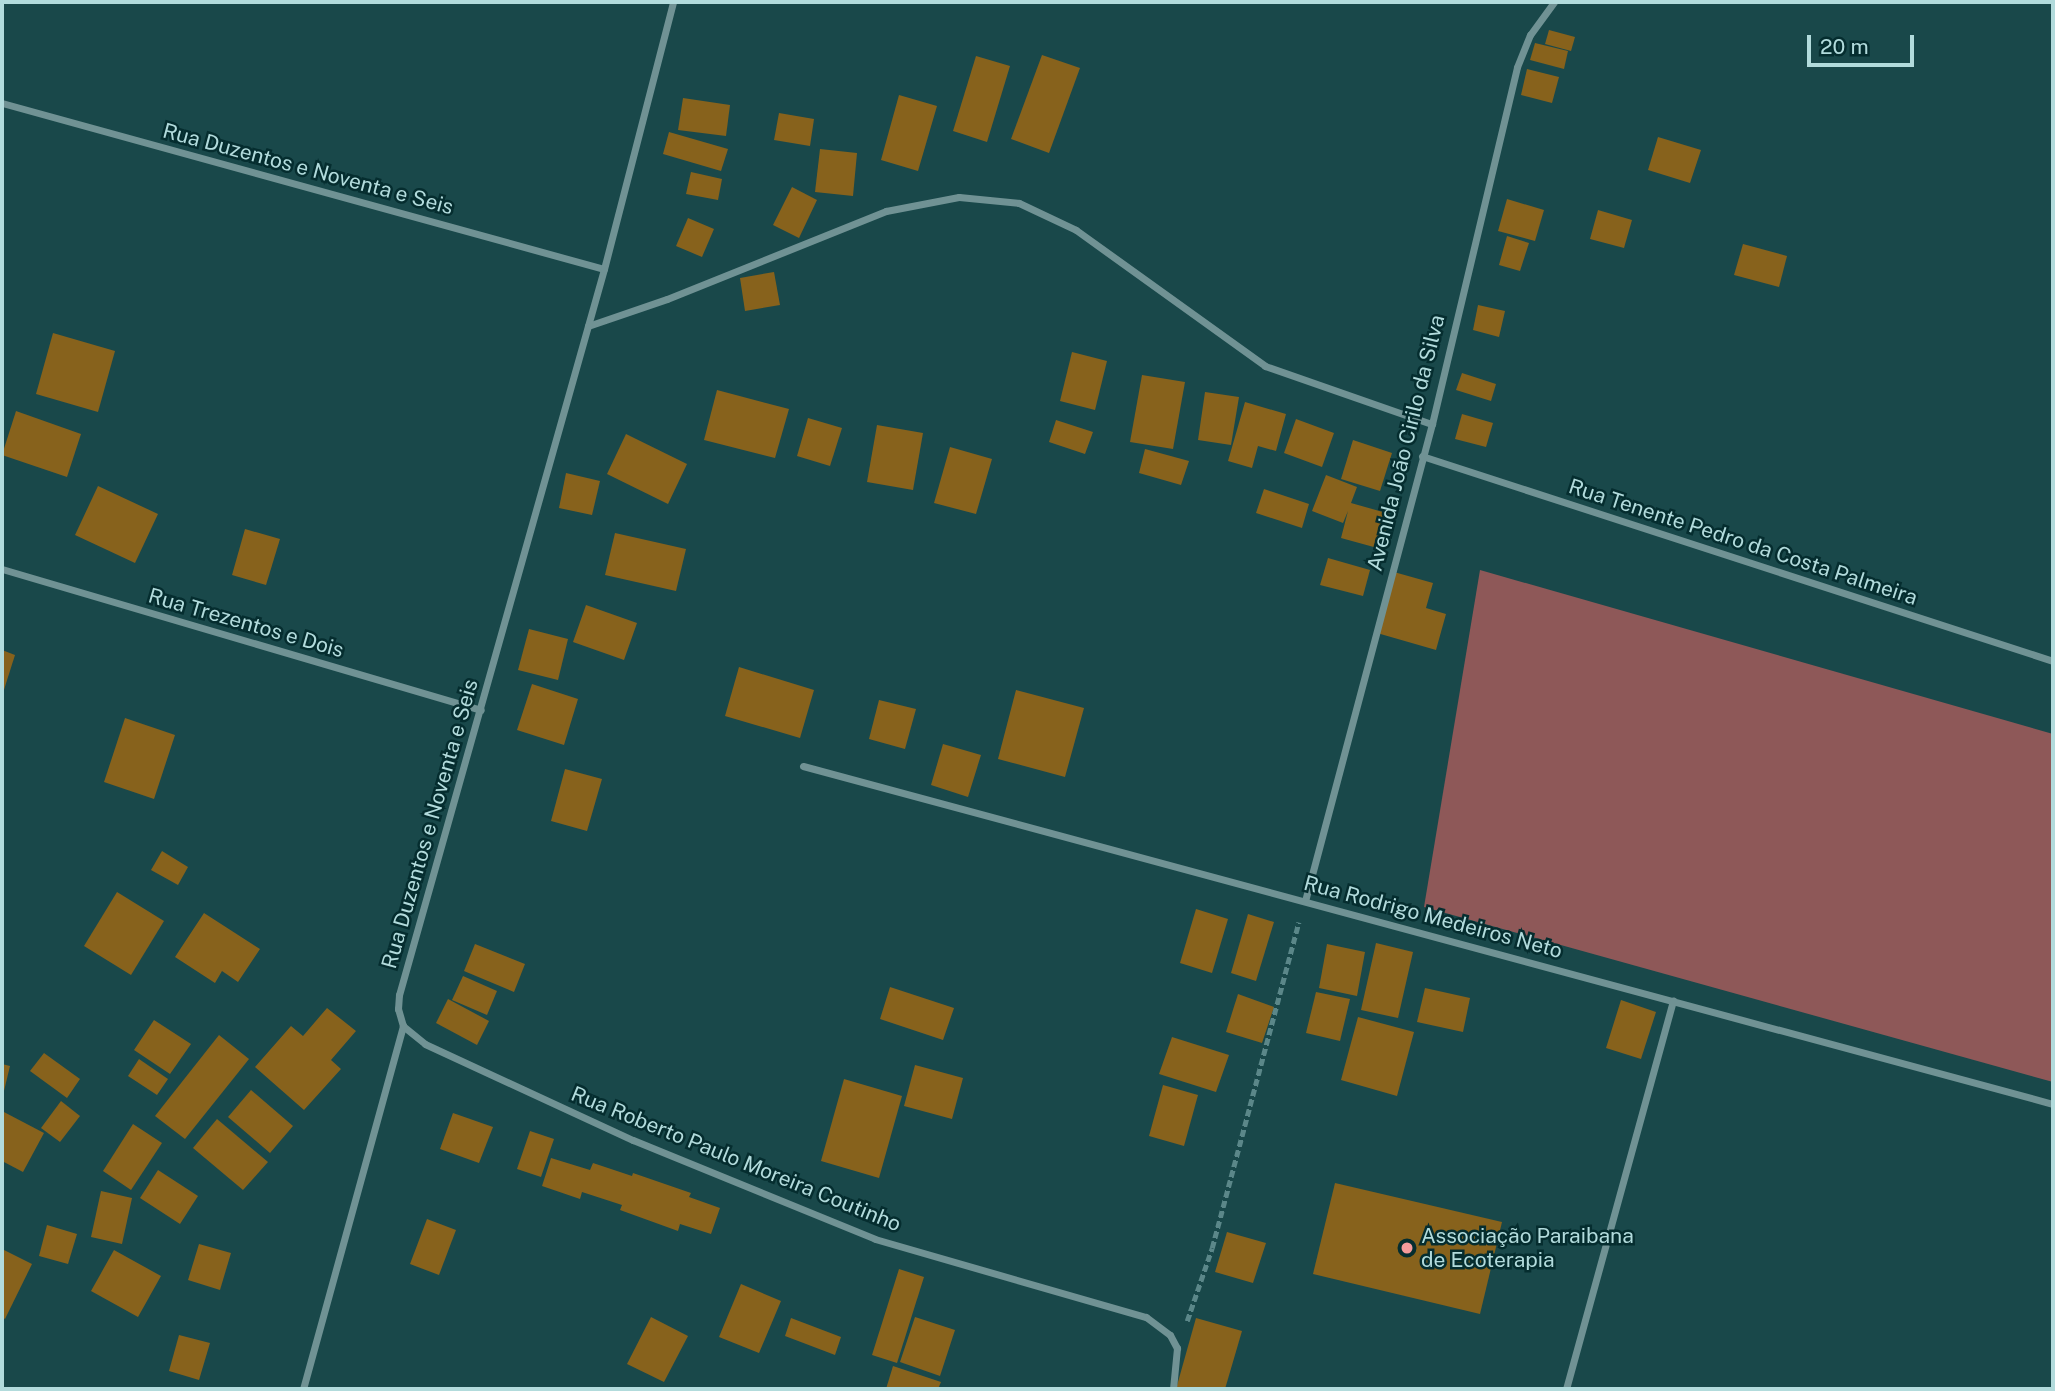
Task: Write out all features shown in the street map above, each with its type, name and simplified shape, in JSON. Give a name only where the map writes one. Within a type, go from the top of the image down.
[{"type":"street","name":"Rua Duzentos e Noventa e Seis","points":[[303,1389],[403,1026],[398,1009],[399,995],[589,326],[673,2]]},
{"type":"street","name":"Avenida João Cirilo da Silva","points":[[1305,901],[1432,424],[1517,67],[1530,34],[1554,2]]},
{"type":"street","name":"Rua Duzentos e Noventa e Seis","points":[[2,103],[604,269]]},
{"type":"street","points":[[589,326],[667,299],[886,211],[959,197],[1019,203],[1076,230],[1265,366],[1432,424]]},
{"type":"street","name":"Rua Tenente Pedro da Costa Palmeira","points":[[1422,456],[2053,661]]},
{"type":"street","name":"Rua Trezentos e Dois","points":[[2,569],[481,710]]},
{"type":"street","name":"Rua Rodrigo Medeiros Neto","points":[[803,766],[2053,1104]]},
{"type":"street","points":[[1566,1389],[1673,1000]]},
{"type":"street","name":"Rua Roberto Paulo Moreira Coutinho","points":[[403,1026],[425,1044],[633,1140],[875,1239],[1146,1317],[1170,1335],[1177,1349]]},
{"type":"street","points":[[1173,1389],[1177,1349]]},
{"type":"path","points":[[1177,1349],[1212,1248],[1305,901]]},
{"type":"shaded area","points":[[1480,570],[2053,734],[2053,1082],[1424,907]]},
{"type":"building","points":[[1549,30],[1575,37],[1571,51],[1545,44]]},
{"type":"building","points":[[1535,43],[1568,51],[1564,69],[1530,60]]},
{"type":"building","points":[[1042,55],[1080,68],[1049,153],[1011,139]]},
{"type":"building","points":[[976,56],[1010,66],[987,142],[953,131]]},
{"type":"building","points":[[1527,69],[1559,77],[1552,103],[1521,95]]},
{"type":"building","points":[[899,95],[937,106],[918,171],[881,160]]},
{"type":"building","points":[[683,98],[730,105],[726,136],[678,130]]},
{"type":"building","points":[[779,113],[814,119],[810,146],[774,140]]},
{"type":"building","points":[[669,132],[728,149],[721,171],[663,154]]},
{"type":"building","points":[[1658,137],[1701,150],[1690,183],[1648,170]]},
{"type":"building","points":[[820,149],[857,153],[853,196],[815,192]]},
{"type":"building","points":[[691,172],[722,179],[718,200],[686,194]]},
{"type":"building","points":[[792,187],[817,200],[799,238],[773,225]]},
{"type":"building","points":[[1507,199],[1544,210],[1535,241],[1498,231]]},
{"type":"building","points":[[1598,210],[1632,220],[1624,248],[1590,239]]},
{"type":"building","points":[[688,218],[714,229],[702,257],[676,246]]},
{"type":"building","points":[[1507,236],[1529,243],[1520,271],[1499,265]]},
{"type":"building","points":[[1743,244],[1787,256],[1779,287],[1734,275]]},
{"type":"building","points":[[774,272],[780,305],[745,311],[740,278]]},
{"type":"building","points":[[1478,305],[1505,311],[1499,337],[1473,330]]},
{"type":"building","points":[[53,333],[115,351],[98,412],[36,394]]},
{"type":"building","points":[[1072,352],[1107,361],[1095,410],[1060,401]]},
{"type":"building","points":[[1462,373],[1496,384],[1491,401],[1456,390]]},
{"type":"building","points":[[1142,375],[1185,382],[1173,449],[1130,442]]},
{"type":"building","points":[[717,390],[789,409],[775,458],[704,440]]},
{"type":"building","points":[[1205,392],[1239,397],[1231,445],[1198,440]]},
{"type":"building","points":[[1245,402],[1286,414],[1276,451],[1258,446],[1252,468],[1228,461]]},
{"type":"building","points":[[16,411],[81,434],[67,477],[2,455]]},
{"type":"building","points":[[1462,414],[1493,423],[1486,447],[1455,439]]},
{"type":"building","points":[[808,418],[842,428],[830,466],[797,456]]},
{"type":"building","points":[[1296,419],[1334,433],[1322,467],[1284,453]]},
{"type":"building","points":[[1056,420],[1093,432],[1085,454],[1049,442]]},
{"type":"building","points":[[877,425],[923,433],[913,490],[867,482]]},
{"type":"building","points":[[626,434],[687,464],[668,504],[607,474]]},
{"type":"building","points":[[1353,440],[1392,453],[1380,491],[1341,479]]},
{"type":"building","points":[[950,447],[992,459],[976,514],[934,503]]},
{"type":"building","points":[[1145,449],[1189,461],[1181,485],[1139,473]]},
{"type":"building","points":[[566,473],[600,481],[592,515],[559,508]]},
{"type":"building","points":[[1326,475],[1357,487],[1351,503],[1390,514],[1381,549],[1341,538],[1348,511],[1343,523],[1312,511]]},
{"type":"building","points":[[98,486],[158,514],[135,563],[75,535]]},
{"type":"building","points":[[1264,489],[1309,504],[1302,528],[1256,513]]},
{"type":"building","points":[[245,529],[280,539],[266,585],[232,575]]},
{"type":"building","points":[[615,533],[686,549],[676,591],[605,575]]},
{"type":"building","points":[[1328,558],[1370,570],[1363,596],[1320,585]]},
{"type":"building","points":[[1394,572],[1433,583],[1426,608],[1446,614],[1436,650],[1377,633]]},
{"type":"building","points":[[586,605],[637,623],[624,660],[573,642]]},
{"type":"building","points":[[529,629],[568,639],[558,680],[518,670]]},
{"type":"building","points":[[2,650],[15,655],[2,696]]},
{"type":"building","points":[[739,667],[814,690],[800,738],[725,716]]},
{"type":"building","points":[[532,684],[578,699],[564,745],[517,730]]},
{"type":"building","points":[[1016,690],[1084,708],[1065,777],[998,759]]},
{"type":"building","points":[[879,700],[916,709],[905,749],[869,739]]},
{"type":"building","points":[[125,718],[175,735],[154,799],[104,782]]},
{"type":"building","points":[[943,744],[981,755],[968,797],[931,785]]},
{"type":"building","points":[[565,769],[602,779],[587,831],[551,821]]},
{"type":"building","points":[[162,851],[188,867],[178,885],[151,870]]},
{"type":"building","points":[[117,892],[164,921],[131,975],[84,946]]},
{"type":"building","points":[[1196,909],[1228,919],[1212,973],[1180,963]]},
{"type":"building","points":[[204,913],[260,949],[238,982],[222,971],[215,983],[175,957]]},
{"type":"building","points":[[1248,914],[1274,922],[1256,981],[1231,973]]},
{"type":"building","points":[[1376,943],[1413,952],[1398,1018],[1361,1010]]},
{"type":"building","points":[[475,944],[525,964],[514,992],[464,971]]},
{"type":"building","points":[[1327,944],[1365,952],[1357,996],[1319,988]]},
{"type":"building","points":[[463,976],[497,991],[487,1015],[452,1000]]},
{"type":"building","points":[[890,987],[954,1008],[943,1040],[880,1019]]},
{"type":"building","points":[[1425,988],[1470,998],[1463,1032],[1417,1022]]},
{"type":"building","points":[[1316,992],[1350,999],[1340,1041],[1306,1033]]},
{"type":"building","points":[[1238,994],[1274,1007],[1262,1043],[1226,1032]]},
{"type":"building","points":[[448,999],[489,1021],[477,1045],[436,1023]]},
{"type":"building","points":[[1621,1000],[1656,1012],[1641,1059],[1606,1048]]},
{"type":"building","points":[[327,1008],[356,1031],[331,1060],[341,1069],[304,1110],[255,1067],[291,1026],[303,1036]]},
{"type":"building","points":[[1358,1017],[1414,1032],[1397,1096],[1341,1080]]},
{"type":"building","points":[[154,1020],[191,1044],[170,1074],[134,1050]]},
{"type":"building","points":[[219,1035],[249,1059],[185,1139],[155,1116]]},
{"type":"building","points":[[1172,1037],[1229,1055],[1216,1092],[1159,1074]]},
{"type":"building","points":[[44,1053],[80,1079],[67,1098],[30,1071]]},
{"type":"building","points":[[139,1059],[168,1079],[157,1095],[128,1076]]},
{"type":"building","points":[[2,1064],[10,1066],[3,1095],[2,1095]]},
{"type":"building","points":[[915,1065],[963,1078],[952,1119],[904,1106]]},
{"type":"building","points":[[844,1079],[902,1096],[879,1178],[821,1161]]},
{"type":"building","points":[[1163,1085],[1198,1095],[1184,1146],[1149,1136]]},
{"type":"building","points":[[251,1090],[293,1126],[270,1153],[228,1117]]},
{"type":"building","points":[[61,1101],[80,1116],[60,1142],[41,1128]]},
{"type":"building","points":[[2,1111],[44,1133],[23,1172],[2,1161]]},
{"type":"building","points":[[453,1113],[493,1127],[479,1163],[440,1149]]},
{"type":"building","points":[[217,1119],[268,1162],[243,1190],[193,1148]]},
{"type":"building","points":[[133,1124],[162,1143],[131,1190],[103,1171]]},
{"type":"building","points":[[530,1131],[554,1139],[541,1177],[517,1169]]},
{"type":"building","points":[[551,1158],[590,1170],[593,1163],[632,1176],[633,1173],[691,1193],[689,1197],[720,1208],[711,1234],[680,1224],[678,1231],[620,1210],[622,1205],[582,1192],[580,1199],[542,1186]]},
{"type":"building","points":[[158,1170],[198,1196],[180,1224],[140,1198]]},
{"type":"building","name":"Associação Paraibana de Ecoterapia","points":[[1335,1183],[1502,1222],[1480,1314],[1313,1274]]},
{"type":"building","points":[[101,1191],[132,1198],[122,1244],[91,1237]]},
{"type":"building","points":[[427,1219],[456,1230],[439,1275],[410,1264]]},
{"type":"building","points":[[47,1225],[77,1234],[68,1264],[39,1256]]},
{"type":"building","points":[[1227,1232],[1266,1243],[1253,1283],[1215,1272]]},
{"type":"building","points":[[199,1244],[231,1253],[220,1290],[188,1280]]},
{"type":"building","points":[[2,1249],[32,1264],[5,1319],[2,1317]]},
{"type":"building","points":[[114,1250],[161,1276],[138,1317],[91,1291]]},
{"type":"building","points":[[899,1269],[924,1277],[897,1363],[872,1355]]},
{"type":"building","points":[[741,1284],[781,1301],[759,1353],[719,1337]]},
{"type":"building","points":[[651,1317],[688,1336],[664,1382],[627,1364]]},
{"type":"building","points":[[915,1317],[955,1330],[940,1376],[900,1362]]},
{"type":"building","points":[[791,1318],[841,1337],[835,1355],[785,1336]]},
{"type":"building","points":[[1196,1318],[1242,1331],[1225,1389],[1176,1389]]},
{"type":"building","points":[[179,1335],[210,1343],[199,1380],[169,1371]]},
{"type":"building","points":[[893,1366],[941,1382],[938,1389],[886,1389]]},
{"type":"place","name":"Associação Paraibana de Ecoterapia","points":[[1407,1248]]}]
